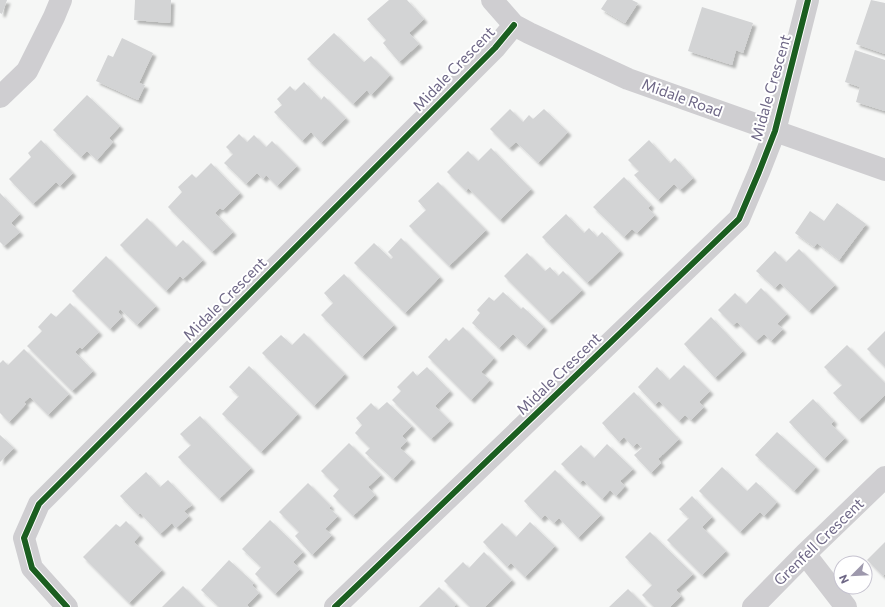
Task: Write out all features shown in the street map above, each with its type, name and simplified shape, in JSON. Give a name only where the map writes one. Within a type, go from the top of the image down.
[{"type":"street","points":[[0,98],[27,71],[61,0]]},
{"type":"street","name":"Midale Road","points":[[492,0],[514,25],[529,34],[628,79],[885,170]]},
{"type":"street","name":"Midale Crescent","points":[[335,607],[739,219],[775,131],[808,0]]},
{"type":"street","name":"Midale Crescent","points":[[67,607],[32,568],[24,538],[39,504],[495,48],[514,25]]},
{"type":"street","name":"Grenfell Crescent","points":[[753,607],[805,554],[885,477]]},
{"type":"street","points":[[805,554],[846,607]]},
{"type":"building","points":[[0,0],[7,0],[2,14],[0,13]]},
{"type":"building","points":[[135,0],[171,0],[170,23],[134,20]]},
{"type":"building","points":[[389,0],[407,0],[424,19],[409,33],[419,44],[399,62],[383,43],[386,40],[367,19]]},
{"type":"building","points":[[607,0],[632,0],[638,3],[625,23],[601,9]]},
{"type":"building","points":[[871,0],[885,3],[885,54],[856,44]]},
{"type":"building","points":[[702,7],[753,23],[743,53],[736,50],[732,65],[688,51]]},
{"type":"building","points":[[334,33],[364,62],[371,56],[390,75],[371,95],[367,90],[353,104],[307,59]]},
{"type":"building","points":[[122,38],[153,53],[139,83],[145,85],[138,100],[96,81],[108,55],[113,57]]},
{"type":"building","points":[[855,50],[885,60],[885,111],[856,102],[860,87],[845,82]]},
{"type":"building","points":[[304,82],[321,100],[324,96],[346,118],[321,143],[311,132],[302,141],[274,112],[282,105],[277,99],[290,86],[295,91]]},
{"type":"building","points":[[87,95],[120,126],[109,138],[113,142],[97,160],[87,151],[81,157],[53,130]]},
{"type":"building","points":[[510,109],[523,122],[529,115],[533,119],[544,109],[568,132],[538,163],[516,142],[509,148],[490,129]]},
{"type":"building","points":[[239,134],[247,142],[254,135],[266,147],[272,141],[297,166],[277,186],[266,175],[263,179],[257,173],[246,184],[224,163],[233,154],[226,147]]},
{"type":"building","points":[[41,140],[73,173],[60,186],[56,182],[33,204],[9,179],[31,157],[28,153]]},
{"type":"building","points":[[649,140],[670,163],[675,158],[693,178],[680,190],[674,184],[658,200],[634,175],[639,171],[628,160]]},
{"type":"building","points":[[491,148],[531,189],[500,220],[468,188],[466,191],[447,172],[468,151],[478,161]]},
{"type":"building","points":[[211,163],[240,193],[223,210],[220,208],[215,213],[233,232],[212,252],[168,207],[182,192],[178,187],[192,174],[196,178]]},
{"type":"building","points":[[624,177],[651,205],[648,208],[655,215],[637,233],[632,229],[624,237],[593,207]]},
{"type":"building","points":[[438,182],[486,230],[449,266],[409,226],[426,210],[418,201]]},
{"type":"building","points":[[0,193],[20,214],[11,223],[20,232],[4,246],[0,242]]},
{"type":"building","points":[[837,203],[866,224],[839,260],[817,243],[814,247],[795,233],[810,211],[824,221]]},
{"type":"building","points":[[566,214],[584,233],[589,228],[597,237],[602,232],[620,251],[587,283],[542,237]]},
{"type":"building","points":[[147,218],[176,247],[183,240],[203,260],[183,279],[180,276],[166,291],[120,245]]},
{"type":"building","points":[[401,238],[440,277],[405,313],[354,263],[374,243],[391,259],[393,257],[388,252]]},
{"type":"building","points":[[799,249],[835,285],[809,311],[780,283],[775,288],[756,271],[775,251],[786,262]]},
{"type":"building","points":[[527,253],[545,271],[550,267],[558,276],[563,271],[582,290],[549,321],[504,276]]},
{"type":"building","points":[[106,256],[156,306],[137,325],[120,309],[118,312],[122,317],[110,329],[72,291]]},
{"type":"building","points":[[344,274],[394,325],[362,357],[321,315],[333,303],[324,293]]},
{"type":"building","points":[[761,288],[787,314],[777,324],[783,329],[771,341],[764,334],[756,341],[737,322],[733,325],[718,310],[735,293],[746,304]]},
{"type":"building","points":[[503,292],[521,309],[523,307],[544,327],[526,346],[513,334],[499,348],[472,323],[480,313],[477,310],[489,297],[494,301]]},
{"type":"building","points":[[70,303],[99,332],[82,349],[80,347],[75,352],[93,371],[72,391],[27,346],[42,331],[38,327],[51,313],[56,317]]},
{"type":"building","points":[[711,317],[743,351],[715,378],[684,344]]},
{"type":"building","points":[[463,327],[494,358],[481,372],[490,380],[471,400],[428,357],[446,338],[449,341]]},
{"type":"building","points":[[885,331],[885,367],[867,349]]},
{"type":"building","points":[[304,333],[345,374],[314,406],[262,353],[281,335],[292,345]]},
{"type":"building","points":[[847,345],[885,383],[885,395],[859,420],[833,393],[842,385],[824,367]]},
{"type":"building","points":[[24,349],[69,394],[48,415],[30,397],[24,402],[26,404],[9,422],[0,413],[0,363],[3,360],[8,365]]},
{"type":"building","points":[[684,365],[710,391],[699,402],[704,407],[691,420],[685,415],[679,421],[659,401],[655,405],[638,387],[657,367],[669,380]]},
{"type":"building","points":[[249,366],[298,414],[261,452],[222,414],[239,396],[229,387]]},
{"type":"building","points":[[427,367],[450,391],[435,406],[450,421],[431,439],[392,400],[401,391],[397,387],[413,371],[417,376]]},
{"type":"building","points":[[634,392],[679,439],[658,459],[661,463],[651,473],[634,455],[642,448],[637,443],[633,447],[624,437],[619,442],[602,423]]},
{"type":"building","points":[[813,399],[834,421],[831,424],[845,438],[824,459],[789,422]]},
{"type":"building","points":[[387,402],[412,426],[402,436],[407,441],[400,448],[412,459],[393,479],[365,453],[370,448],[355,433],[362,425],[356,418],[371,403],[378,410]]},
{"type":"building","points":[[200,416],[251,468],[219,499],[178,457],[191,445],[180,434]]},
{"type":"building","points":[[777,432],[816,467],[794,491],[755,455]]},
{"type":"building","points":[[0,435],[14,448],[0,462]]},
{"type":"building","points":[[349,443],[381,475],[368,487],[375,495],[353,516],[333,496],[339,489],[321,471]]},
{"type":"building","points":[[607,444],[633,469],[620,481],[625,486],[616,496],[610,490],[602,499],[583,480],[580,483],[561,464],[581,445],[594,458]]},
{"type":"building","points":[[722,467],[747,491],[756,482],[777,502],[764,516],[760,512],[740,532],[699,491]]},
{"type":"building","points":[[555,470],[601,515],[578,538],[559,518],[554,523],[545,515],[541,519],[524,501]]},
{"type":"building","points":[[146,472],[160,487],[168,480],[192,505],[184,511],[189,516],[176,528],[172,523],[160,534],[140,513],[138,515],[120,496]]},
{"type":"building","points":[[308,483],[331,506],[329,508],[338,516],[325,529],[332,535],[312,555],[295,536],[299,532],[279,512]]},
{"type":"building","points":[[692,496],[712,517],[702,527],[726,551],[702,575],[667,540],[689,518],[679,509]]},
{"type":"building","points":[[270,520],[303,552],[293,562],[300,569],[275,594],[255,574],[261,567],[242,549]]},
{"type":"building","points":[[126,521],[140,535],[134,542],[162,570],[129,603],[83,557],[116,524],[120,527]]},
{"type":"building","points":[[530,522],[555,546],[525,577],[511,563],[507,567],[483,542],[502,523],[516,537]]},
{"type":"building","points":[[650,532],[693,574],[676,590],[681,596],[670,607],[654,607],[642,595],[652,585],[625,557]]},
{"type":"building","points":[[885,542],[885,574],[883,576],[873,566],[872,555]]},
{"type":"building","points":[[484,552],[512,580],[485,607],[470,607],[444,581],[463,562],[469,568]]},
{"type":"building","points":[[229,560],[254,583],[252,585],[259,593],[247,605],[249,607],[219,607],[201,590]]},
{"type":"building","points":[[183,586],[204,607],[162,607]]},
{"type":"building","points":[[439,587],[456,604],[454,607],[419,607]]},
{"type":"building","points":[[628,589],[646,607],[609,607]]},
{"type":"cycle path","points":[[335,607],[739,219],[775,131],[808,0]]},
{"type":"cycle path","points":[[67,607],[32,568],[24,538],[39,504],[495,48],[514,25]]}]
